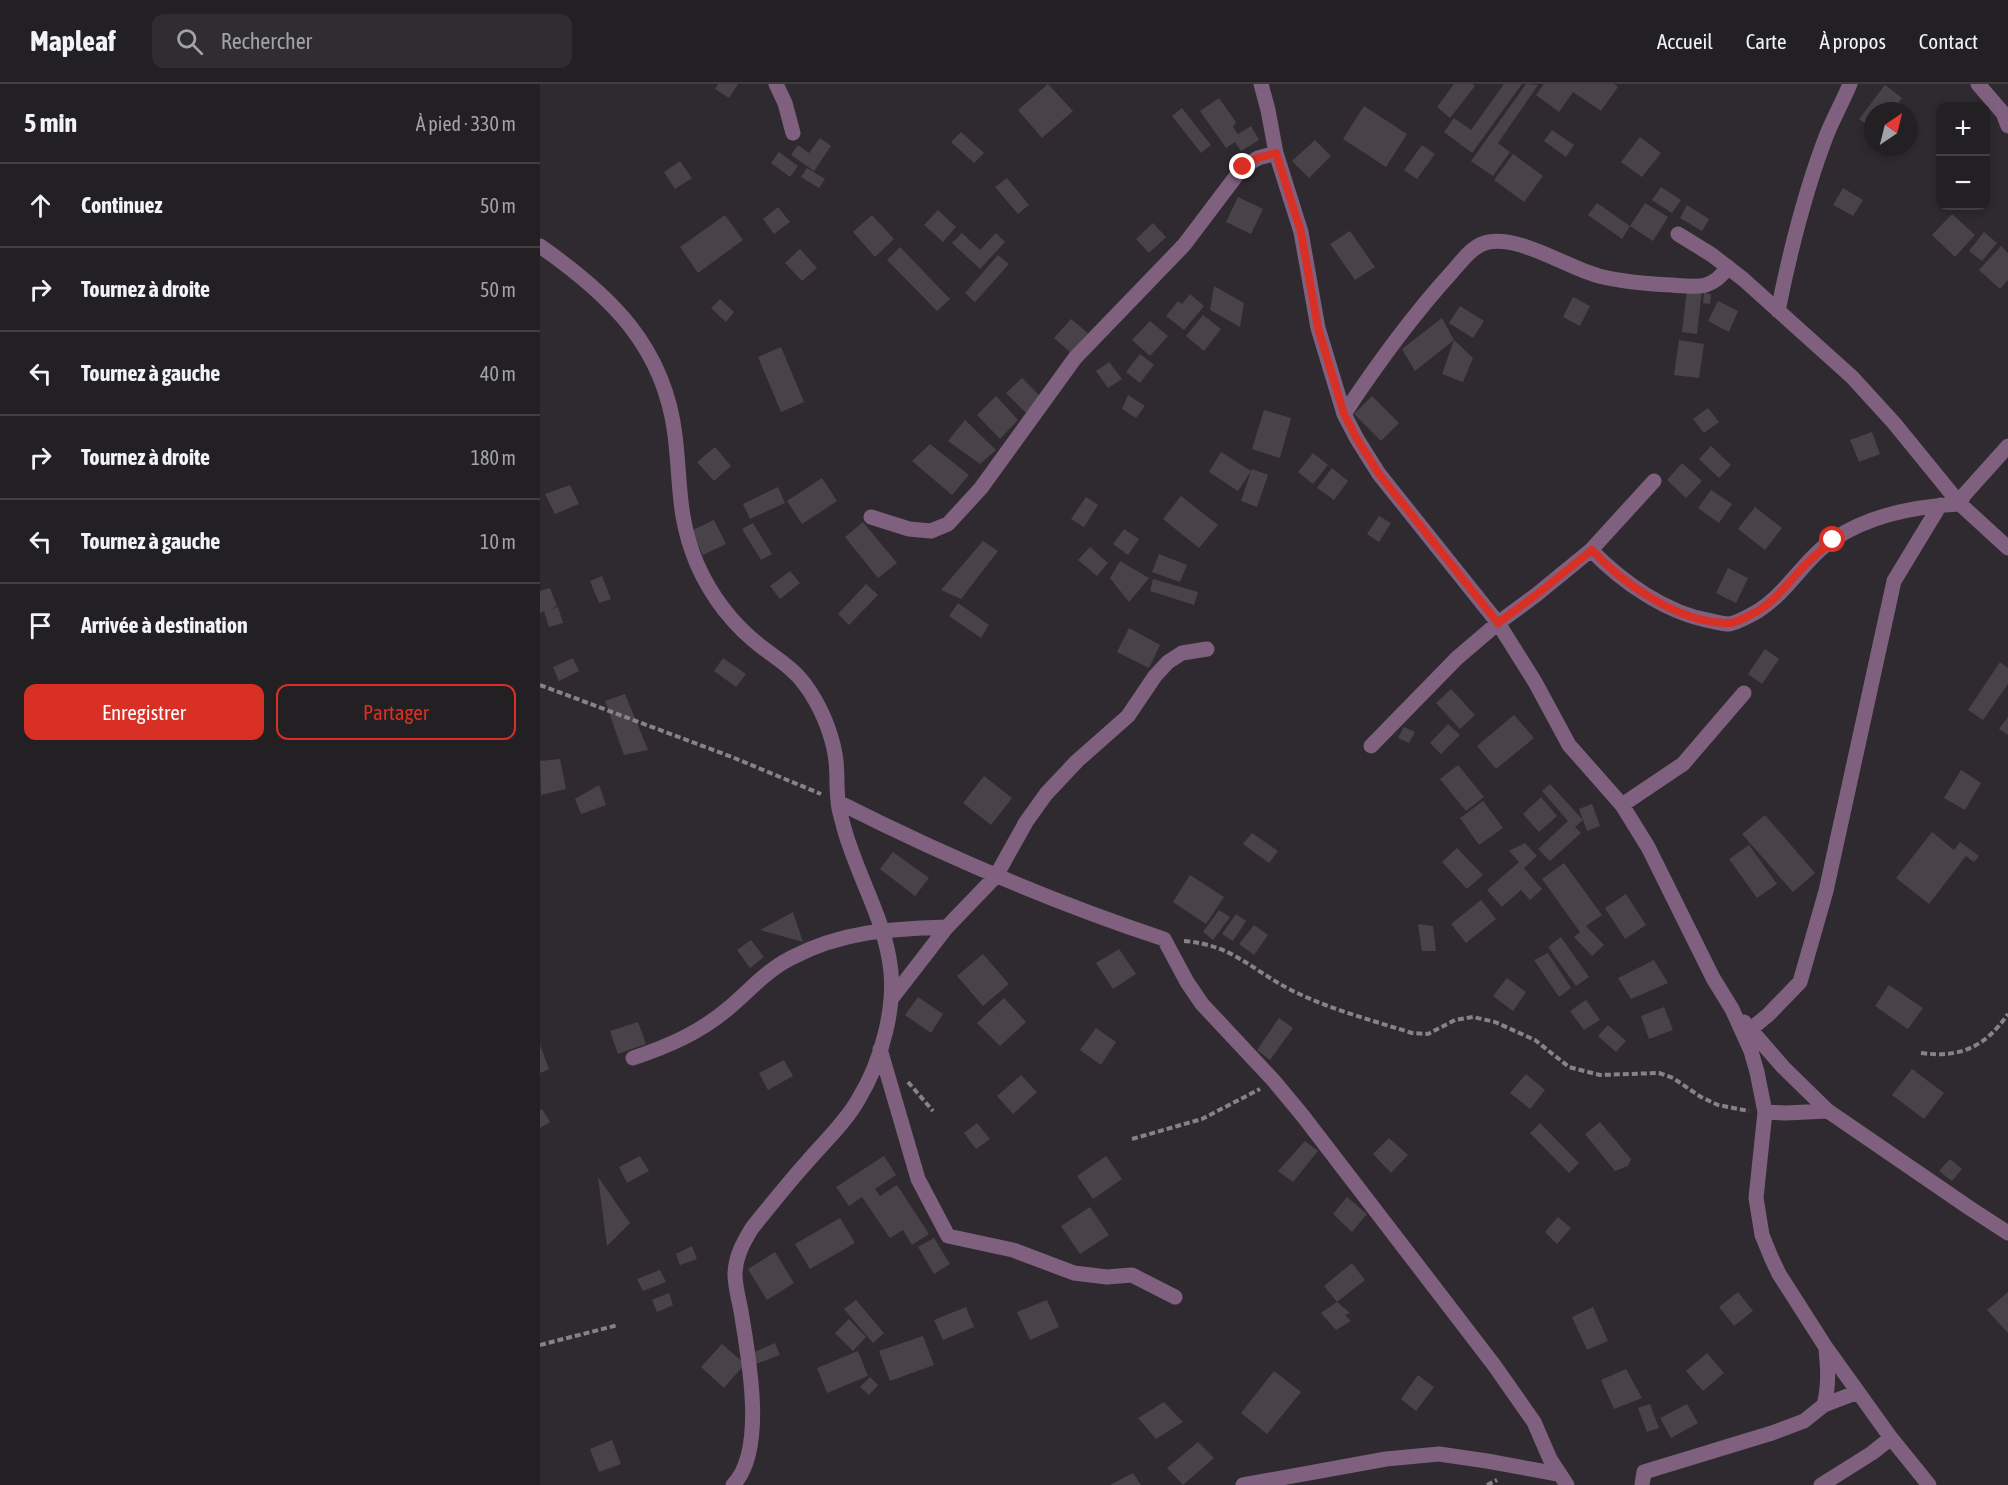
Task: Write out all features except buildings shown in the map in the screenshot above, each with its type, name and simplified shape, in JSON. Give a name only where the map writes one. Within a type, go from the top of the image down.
[{"type":"street","points":[[776,84],[785,103],[793,133]]},
{"type":"street","points":[[1261,84],[1276,153],[1301,232],[1318,328],[1344,414],[1357,439],[1386,482],[1498,623],[1535,682],[1569,745],[1622,805],[1648,847],[1713,978],[1732,1009],[1751,1052],[1765,1112],[1756,1198],[1762,1235],[1779,1274],[1825,1346],[1891,1438],[1929,1485]]},
{"type":"street","points":[[1778,311],[1804,204],[1827,134],[1850,84]]},
{"type":"street","points":[[1978,84],[2003,113],[2008,126]]},
{"type":"street","points":[[871,517],[909,529],[931,531],[948,524],[981,488],[1075,358],[1184,245],[1236,174],[1257,158],[1276,153]]},
{"type":"street","points":[[1678,234],[1728,267],[1852,377],[1894,423],[1960,504],[2008,548]]},
{"type":"street","points":[[1344,414],[1400,333],[1440,284],[1479,245],[1490,241],[1505,241],[1598,276],[1655,285],[1694,286],[1714,283],[1728,267]]},
{"type":"street","points":[[540,246],[571,268],[617,308],[647,348],[672,414],[680,509],[688,543],[704,579],[720,605],[743,630],[785,663],[806,685],[829,733],[835,754],[838,802],[860,875],[883,932],[892,976],[892,998],[880,1049],[858,1101],[752,1228],[740,1250],[735,1275],[750,1374],[752,1436],[748,1458],[733,1485]]},
{"type":"street","points":[[1960,504],[1964,495],[2008,446]]},
{"type":"street","points":[[1371,746],[1431,683],[1498,623],[1592,550],[1654,481]]},
{"type":"street","points":[[1592,550],[1619,577],[1640,591],[1693,618],[1729,624],[1758,611],[1785,588],[1806,564],[1833,540],[1856,527],[1890,515],[1940,505],[1960,504]]},
{"type":"street","points":[[1750,1029],[1768,1015],[1800,982],[1826,891],[1894,581],[1940,505]]},
{"type":"street","points":[[892,998],[947,927],[996,876],[1026,822],[1047,794],[1077,761],[1128,716],[1161,669],[1182,653],[1207,649]]},
{"type":"street","points":[[1622,805],[1683,764],[1744,693]]},
{"type":"street","points":[[838,802],[891,829],[996,876],[1164,939],[1187,982],[1202,1004],[1274,1081],[1303,1116],[1494,1365],[1534,1422],[1562,1480]]},
{"type":"street","points":[[633,1058],[693,1035],[730,1007],[770,971],[790,958],[823,943],[853,934],[947,927]]},
{"type":"street","points":[[1732,1009],[1783,1067],[1828,1110],[2008,1233]]},
{"type":"street","points":[[880,1049],[918,1179],[948,1236],[1013,1250],[1074,1273],[1107,1277],[1132,1275],[1175,1297]]},
{"type":"street","points":[[1765,1112],[1828,1110]]},
{"type":"street","points":[[1824,1405],[1828,1391],[1825,1346]]},
{"type":"street","points":[[1642,1485],[1644,1472],[1783,1429],[1804,1421],[1824,1405],[1858,1392]]},
{"type":"street","points":[[1821,1485],[1891,1438]]},
{"type":"street","points":[[1244,1485],[1386,1459],[1440,1454],[1487,1461],[1562,1480]]},
{"type":"path","points":[[540,685],[742,760],[838,802]]},
{"type":"path","points":[[1205,943],[1235,955],[1292,990],[1327,1005],[1412,1033],[1428,1034],[1455,1020],[1473,1017],[1495,1022],[1535,1040],[1569,1067],[1600,1075],[1659,1073],[1673,1078],[1701,1097],[1718,1105],[1765,1112]]},
{"type":"path","points":[[1921,1053],[1943,1056],[1967,1051],[1995,1031],[2008,1014]]},
{"type":"path","points":[[1132,1139],[1202,1119],[1274,1081]]},
{"type":"path","points":[[540,1345],[618,1325]]},
{"type":"route","points":[[1243,167],[1257,158],[1276,153],[1293,201],[1301,232],[1318,328],[1344,414],[1379,474],[1498,623],[1592,550],[1619,577],[1640,591],[1693,618],[1729,624],[1758,611],[1785,588],[1806,564],[1833,540]]}]
